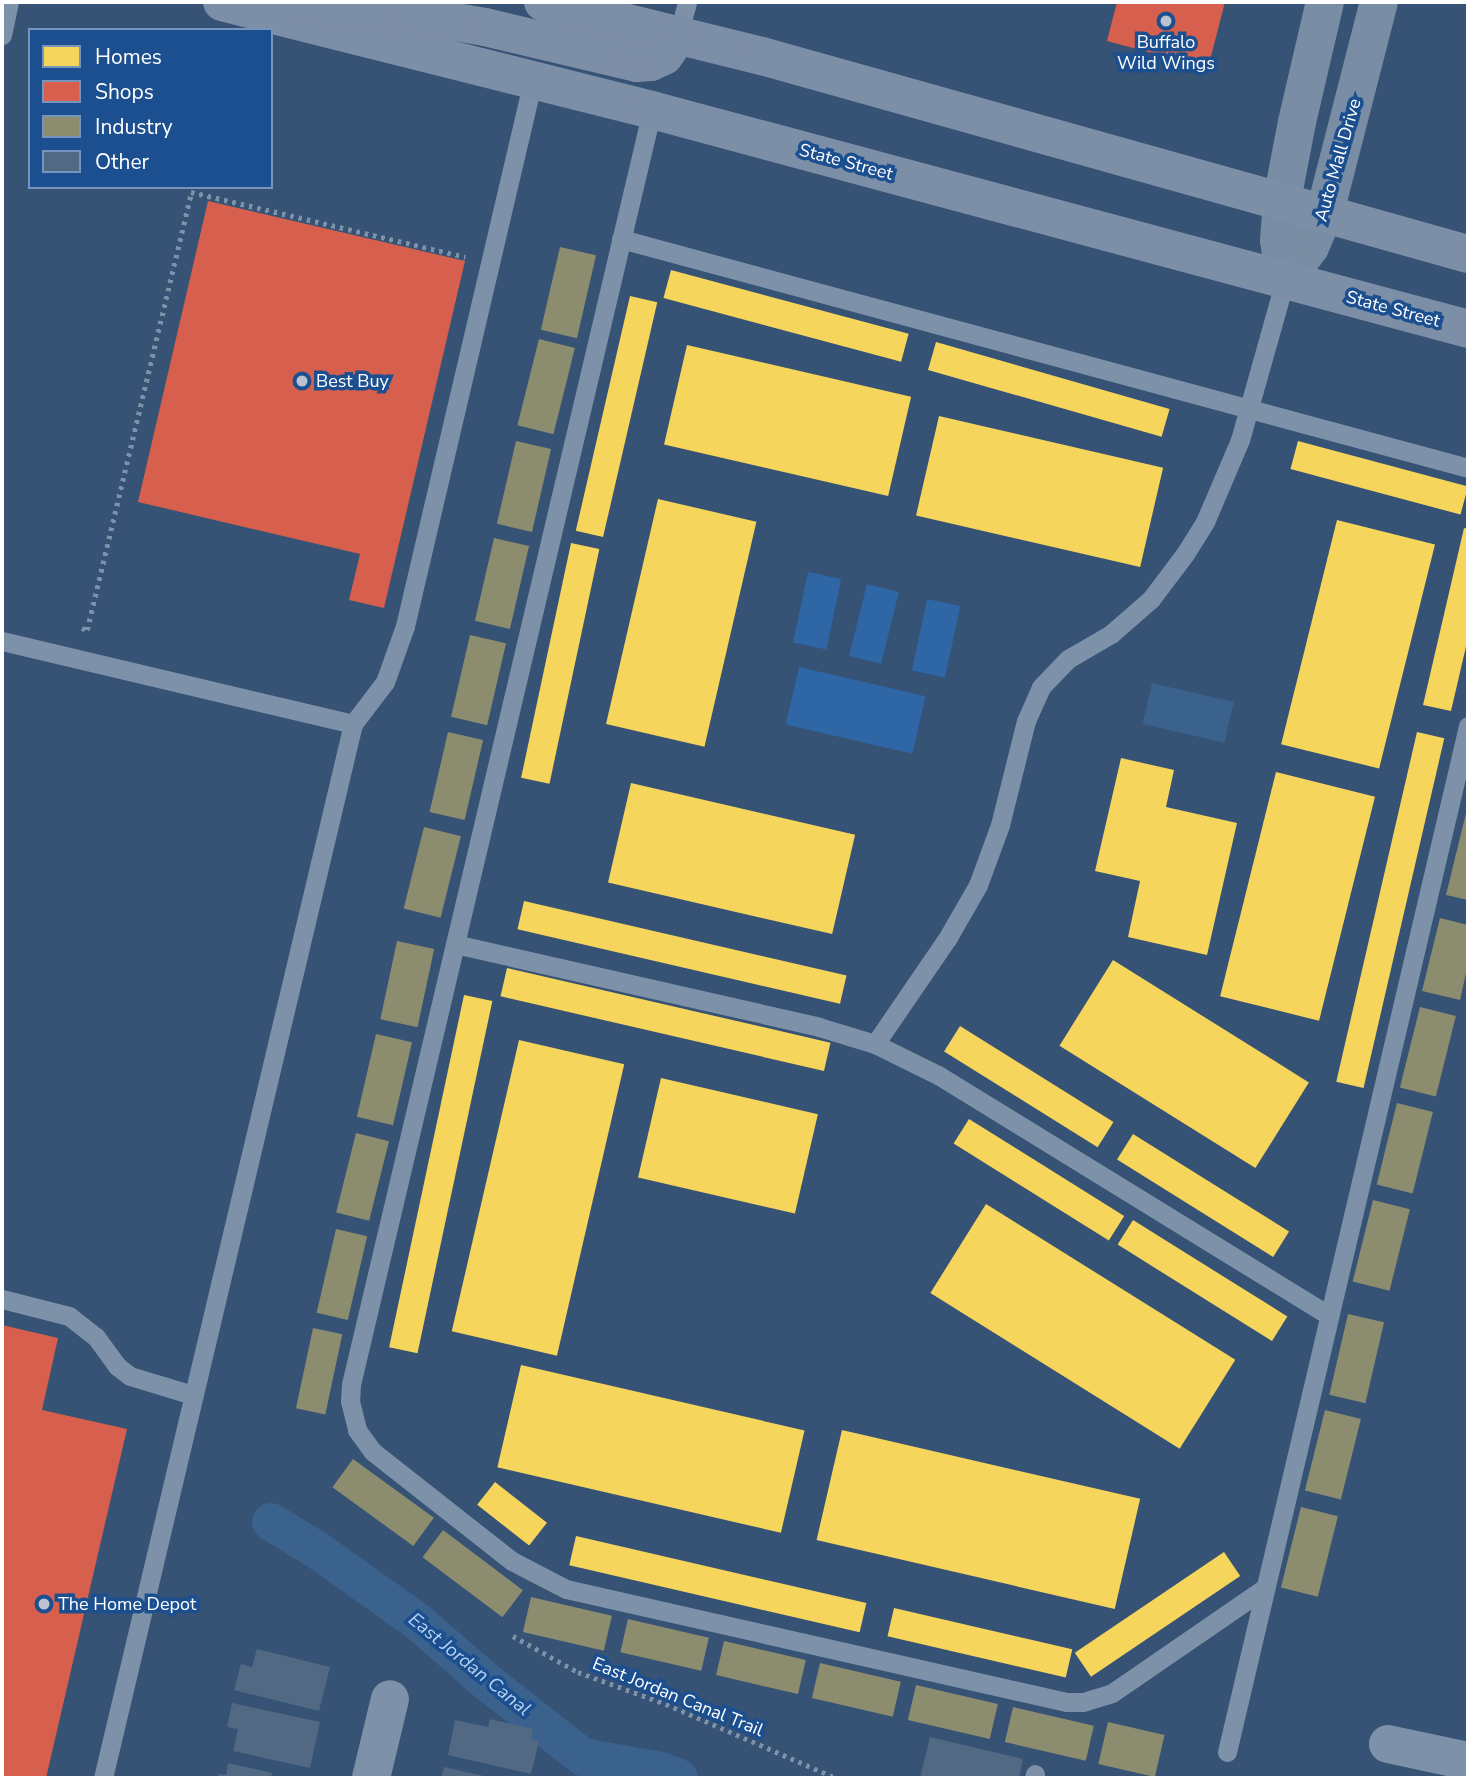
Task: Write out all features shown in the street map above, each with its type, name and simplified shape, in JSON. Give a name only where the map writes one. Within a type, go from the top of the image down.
[{"type":"main road","name":"State Street","points":[[222,2],[652,110],[1468,329]]},
{"type":"main road","points":[[288,2],[415,15],[485,27],[637,63],[651,62],[664,56],[682,19]]},
{"type":"main road","points":[[543,2],[682,19],[762,56],[1468,254]]},
{"type":"street","points":[[1285,279],[1279,240],[1282,200],[1325,2]]},
{"type":"street","name":"Auto Mall Drive","points":[[1285,279],[1310,247],[1325,212],[1379,2]]},
{"type":"street","points":[[371,1778],[390,1699]]},
{"type":"street","points":[[1388,1744],[1468,1761]]},
{"type":"lane","points":[[2,34],[9,2]]},
{"type":"lane","points":[[103,1778],[353,724],[385,682],[397,655],[533,80]]},
{"type":"lane","points":[[652,110],[351,1384],[352,1418],[372,1451],[512,1561],[545,1581],[566,1589],[1066,1702],[1083,1702],[1112,1693],[1265,1588]]},
{"type":"lane","points":[[621,239],[1468,468]]},
{"type":"lane","points":[[875,1044],[947,939],[978,885],[1000,825],[1026,721],[1041,687],[1068,659],[1131,618],[1169,577],[1205,522],[1222,488],[1249,409],[1285,279]]},
{"type":"lane","points":[[2,641],[353,724]]},
{"type":"lane","points":[[1227,1752],[1468,726]]},
{"type":"lane","points":[[455,944],[819,1027],[875,1044],[938,1075],[1329,1316]]},
{"type":"lane","points":[[2,1299],[69,1315],[89,1330],[117,1366],[130,1376],[193,1395]]},
{"type":"path","points":[[75,627],[87,630],[191,192],[490,263]]},
{"type":"path","name":"East Jordan Canal Trail","points":[[513,1636],[578,1672],[666,1704],[836,1778]]},
{"type":"shaded area","points":[[808,572],[841,579],[826,649],[793,642]]},
{"type":"shaded area","points":[[867,584],[899,592],[881,664],[849,656]]},
{"type":"shaded area","points":[[927,599],[960,606],[945,677],[912,670]]},
{"type":"shaded area","points":[[799,667],[926,696],[912,754],[786,724]]},
{"type":"shaded area","points":[[1152,683],[1234,702],[1224,743],[1143,724]]},
{"type":"building: Homes","points":[[671,270],[909,334],[901,362],[663,298]]},
{"type":"building: Homes","points":[[630,296],[657,302],[603,537],[576,531]]},
{"type":"building: Homes","points":[[936,342],[1170,409],[1162,437],[928,370]]},
{"type":"building: Homes","points":[[687,345],[911,397],[888,496],[664,444]]},
{"type":"building: Homes","points":[[939,416],[1163,468],[1140,567],[916,515]]},
{"type":"building: Homes","points":[[1298,441],[1468,487],[1460,515],[1290,469]]},
{"type":"building: Homes","points":[[658,499],[756,522],[704,747],[606,724]]},
{"type":"building: Homes","points":[[1337,520],[1435,544],[1379,769],[1281,744]]},
{"type":"building: Homes","points":[[1464,528],[1468,529],[1468,638],[1451,711],[1423,705]]},
{"type":"building: Homes","points":[[571,543],[599,549],[549,784],[521,778]]},
{"type":"building: Homes","points":[[1417,732],[1444,738],[1364,1088],[1336,1082]]},
{"type":"building: Homes","points":[[1121,758],[1174,770],[1166,807],[1237,823],[1207,955],[1128,937],[1140,881],[1095,871]]},
{"type":"building: Homes","points":[[1276,772],[1375,797],[1319,1021],[1220,996]]},
{"type":"building: Homes","points":[[631,783],[855,835],[832,934],[608,882]]},
{"type":"building: Homes","points":[[524,901],[847,975],[840,1004],[517,929]]},
{"type":"building: Homes","points":[[1113,960],[1309,1082],[1255,1168],[1059,1046]]},
{"type":"building: Homes","points":[[507,968],[830,1043],[824,1071],[500,996]]},
{"type":"building: Homes","points":[[464,995],[492,1001],[418,1353],[389,1347]]},
{"type":"building: Homes","points":[[960,1026],[1113,1122],[1098,1147],[944,1051]]},
{"type":"building: Homes","points":[[519,1040],[624,1064],[557,1356],[452,1331]]},
{"type":"building: Homes","points":[[661,1078],[818,1114],[795,1214],[638,1177]]},
{"type":"building: Homes","points":[[969,1119],[1124,1216],[1109,1241],[954,1144]]},
{"type":"building: Homes","points":[[1133,1134],[1289,1232],[1273,1257],[1117,1159]]},
{"type":"building: Homes","points":[[986,1204],[1235,1360],[1180,1449],[930,1293]]},
{"type":"building: Homes","points":[[1133,1220],[1287,1316],[1272,1341],[1118,1245]]},
{"type":"building: Homes","points":[[521,1365],[805,1430],[781,1533],[497,1467]]},
{"type":"building: Homes","points":[[842,1430],[1140,1499],[1115,1609],[817,1540]]},
{"type":"building: Homes","points":[[495,1482],[547,1523],[529,1545],[477,1505]]},
{"type":"building: Homes","points":[[576,1536],[866,1603],[860,1632],[569,1565]]},
{"type":"building: Homes","points":[[1224,1552],[1240,1576],[1091,1677],[1075,1653]]},
{"type":"building: Homes","points":[[894,1608],[1072,1649],[1066,1677],[887,1636]]},
{"type":"building: Shops","name":"Buffalo Wild Wings","points":[[1117,2],[1225,2],[1208,68],[1107,41]]},
{"type":"building: Shops","name":"Best Buy","points":[[208,201],[465,261],[384,608],[349,600],[360,554],[138,502]]},
{"type":"building: Shops","name":"The Home Depot","points":[[2,1325],[58,1338],[42,1410],[127,1429],[46,1778],[2,1778]]},
{"type":"building: Industry","points":[[560,247],[596,255],[577,338],[541,330]]},
{"type":"building: Industry","points":[[539,339],[575,348],[553,434],[517,425]]},
{"type":"building: Industry","points":[[516,441],[551,449],[532,532],[497,524]]},
{"type":"building: Industry","points":[[494,538],[529,546],[510,629],[475,621]]},
{"type":"building: Industry","points":[[470,635],[506,643],[487,725],[451,717]]},
{"type":"building: Industry","points":[[448,732],[483,740],[465,820],[430,812]]},
{"type":"building: Industry","points":[[1466,813],[1468,814],[1468,900],[1446,895]]},
{"type":"building: Industry","points":[[424,827],[461,836],[441,918],[404,909]]},
{"type":"building: Industry","points":[[1440,918],[1468,925],[1468,964],[1460,1000],[1422,991]]},
{"type":"building: Industry","points":[[397,941],[434,949],[418,1027],[380,1019]]},
{"type":"building: Industry","points":[[1420,1007],[1456,1016],[1436,1096],[1400,1088]]},
{"type":"building: Industry","points":[[376,1034],[412,1042],[393,1125],[357,1117]]},
{"type":"building: Industry","points":[[1397,1103],[1433,1112],[1413,1193],[1377,1185]]},
{"type":"building: Industry","points":[[356,1133],[389,1141],[369,1221],[336,1213]]},
{"type":"building: Industry","points":[[1373,1200],[1410,1209],[1390,1291],[1353,1282]]},
{"type":"building: Industry","points":[[336,1229],[367,1236],[348,1320],[317,1313]]},
{"type":"building: Industry","points":[[1348,1314],[1384,1322],[1365,1403],[1329,1395]]},
{"type":"building: Industry","points":[[313,1328],[342,1334],[325,1414],[296,1408]]},
{"type":"building: Industry","points":[[1325,1410],[1361,1419],[1341,1499],[1305,1491]]},
{"type":"building: Industry","points":[[353,1459],[434,1518],[413,1546],[332,1487]]},
{"type":"building: Industry","points":[[1301,1507],[1338,1516],[1318,1597],[1281,1588]]},
{"type":"building: Industry","points":[[443,1530],[523,1590],[502,1617],[423,1557]]},
{"type":"building: Industry","points":[[531,1597],[612,1616],[604,1651],[523,1632]]},
{"type":"building: Industry","points":[[628,1619],[709,1638],[701,1671],[620,1652]]},
{"type":"building: Industry","points":[[724,1641],[806,1660],[798,1694],[716,1675]]},
{"type":"building: Industry","points":[[820,1663],[901,1682],[893,1717],[812,1698]]},
{"type":"building: Industry","points":[[916,1685],[998,1704],[990,1739],[908,1720]]},
{"type":"building: Industry","points":[[1013,1707],[1094,1726],[1086,1761],[1005,1742]]},
{"type":"building: Industry","points":[[1108,1722],[1165,1735],[1155,1777],[1098,1764]]},
{"type":"building: Other","points":[[257,1649],[330,1667],[319,1711],[234,1690],[241,1664],[252,1667]]},
{"type":"building: Other","points":[[232,1703],[320,1722],[310,1768],[233,1751],[238,1729],[227,1727]]},
{"type":"building: Other","points":[[490,1719],[533,1729],[531,1740],[539,1741],[531,1774],[448,1755],[455,1720],[488,1727]]},
{"type":"building: Other","points":[[930,1737],[1023,1759],[1019,1778],[920,1778]]},
{"type":"building: Other","points":[[228,1763],[272,1773],[271,1778],[217,1778],[219,1774],[226,1775]]},
{"type":"building: Other","points":[[444,1767],[488,1777],[488,1778],[441,1778]]},
{"type":"waterway","name":"East Jordan Canal","points":[[271,1522],[317,1550],[417,1621],[487,1682],[583,1757],[661,1771],[679,1778]]},
{"type":"place","name":"Buffalo Wild Wings","points":[[1166,21]]},
{"type":"place","name":"Best Buy","points":[[302,381]]},
{"type":"place","name":"The Home Depot","points":[[44,1604]]}]
